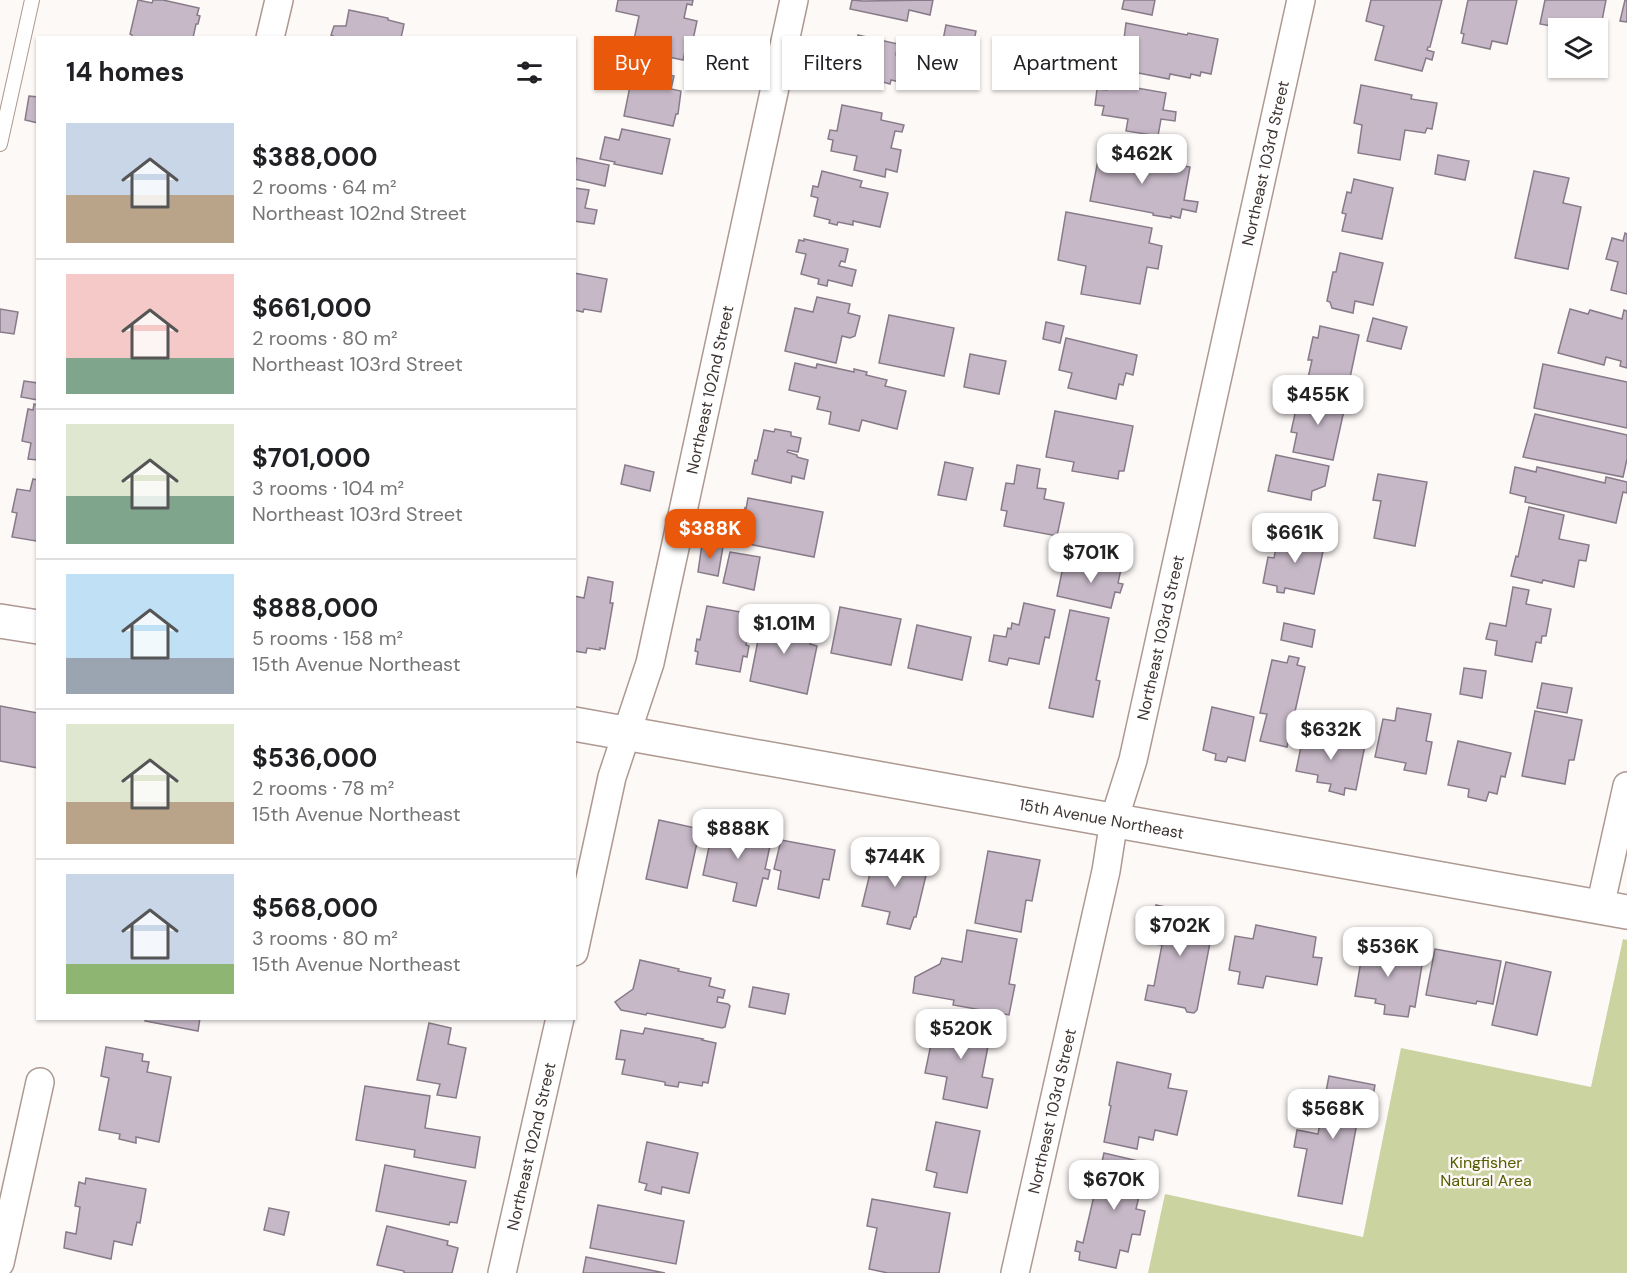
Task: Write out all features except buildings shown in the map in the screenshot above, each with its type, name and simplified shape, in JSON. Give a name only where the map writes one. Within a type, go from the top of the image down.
[{"type":"street","points":[[270,36],[279,0]]},
{"type":"street","name":"Northeast 102nd Street","points":[[576,943],[612,777],[650,663],[794,0]]},
{"type":"street","name":"Northeast 103rd Street","points":[[1014,1273],[1106,871],[1114,820],[1133,760],[1301,0]]},
{"type":"street","points":[[0,621],[36,627]]},
{"type":"street","name":"15th Avenue Northeast","points":[[576,724],[1613,910]]},
{"type":"street","points":[[1613,910],[1627,786]]},
{"type":"street","name":"Northeast 102nd Street","points":[[502,1273],[560,1020]]},
{"type":"street","points":[[0,1263],[40,1082]]},
{"type":"lane","points":[[0,144],[32,0]]},
{"type":"green space","name":"Kingfisher Natural Area","points":[[1623,939],[1627,940],[1627,1273],[1148,1273],[1165,1194],[1363,1237],[1401,1048],[1591,1087]]}]
